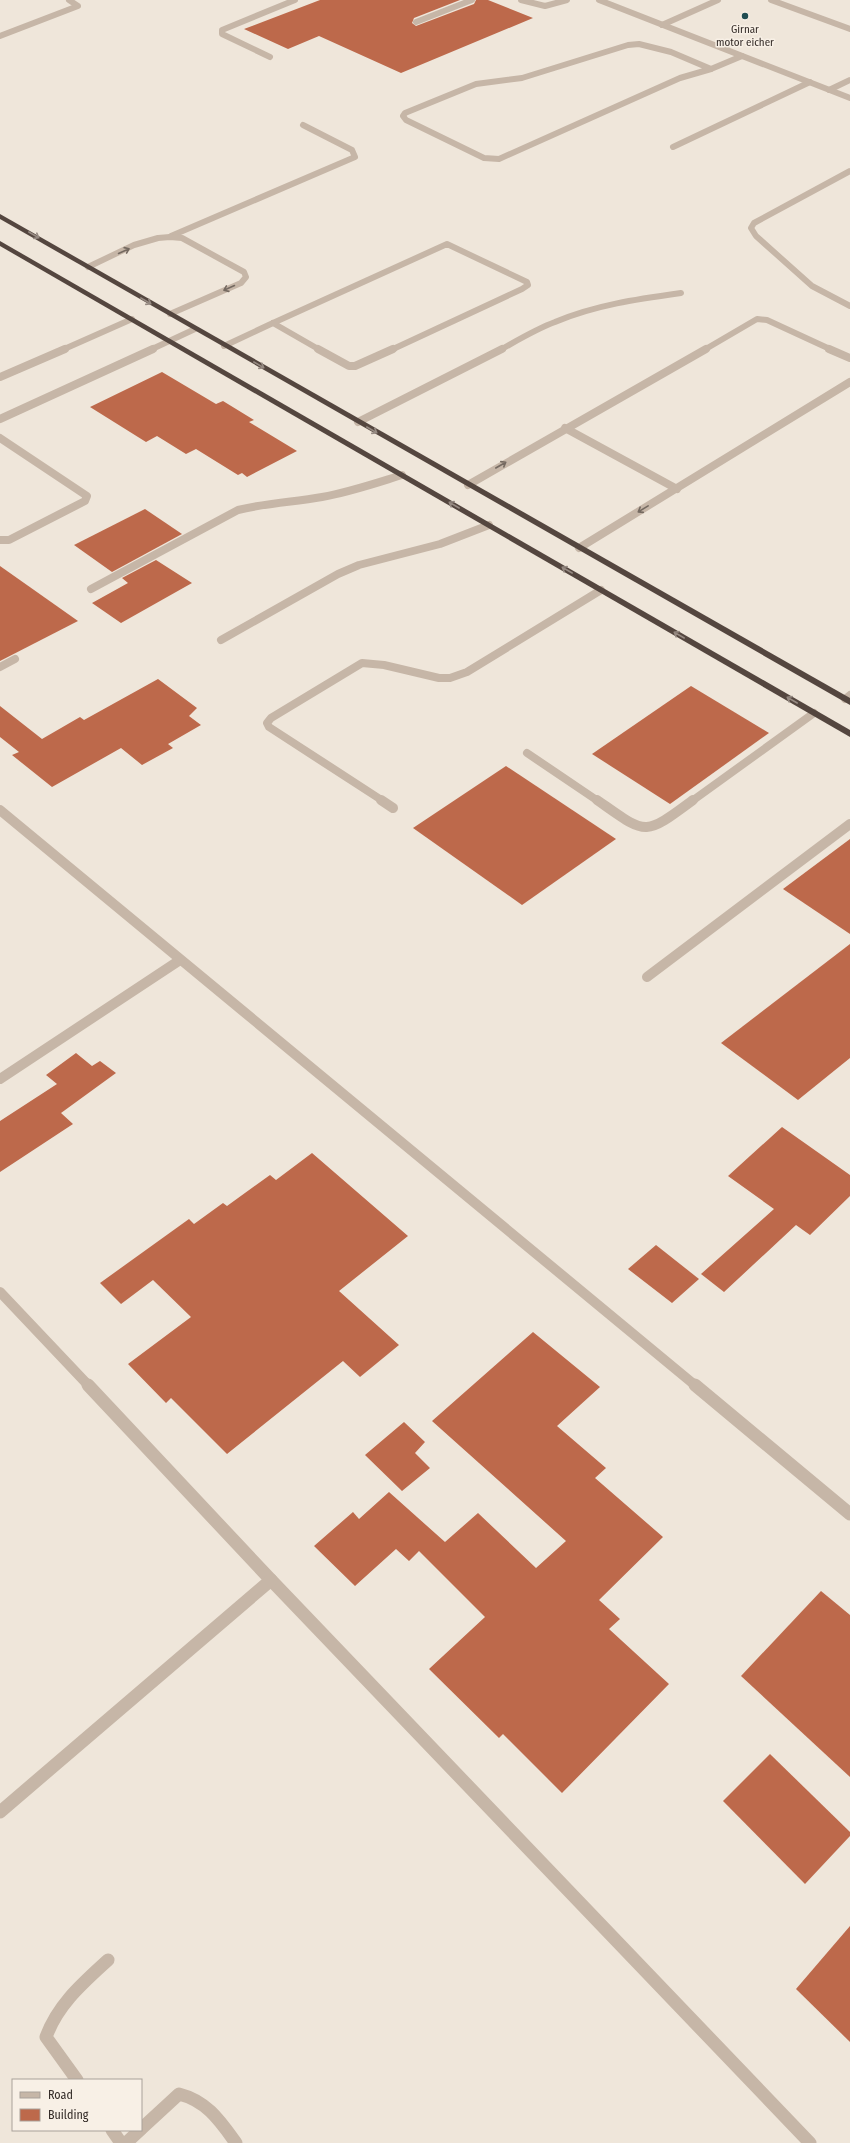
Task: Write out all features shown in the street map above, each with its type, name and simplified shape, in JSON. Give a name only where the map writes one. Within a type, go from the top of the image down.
[{"type":"highway","points":[[0,216],[468,485],[848,699]]},
{"type":"highway","points":[[0,243],[850,734]]},
{"type":"street","points":[[0,36],[78,6],[69,0]]},
{"type":"street","points":[[270,57],[222,34],[222,30],[295,0]]},
{"type":"street","points":[[416,22],[472,0]]},
{"type":"street","points":[[521,0],[545,6],[567,0]]},
{"type":"street","points":[[599,0],[850,98]]},
{"type":"street","points":[[662,24],[718,0]]},
{"type":"street","points":[[771,0],[850,29]]},
{"type":"street","points":[[711,69],[656,47],[644,44],[628,45],[522,78],[476,84],[405,112],[403,116],[406,120],[484,158],[499,160],[680,78],[711,69],[742,56]]},
{"type":"street","points":[[829,90],[850,80]]},
{"type":"street","points":[[672,147],[810,82]]},
{"type":"street","points":[[88,267],[141,243],[171,236],[355,157],[352,150],[302,125]]},
{"type":"street","points":[[850,171],[754,222],[751,228],[756,236],[812,286],[850,306]]},
{"type":"street","points":[[170,314],[241,282],[246,277],[244,272],[182,238],[171,236]]},
{"type":"street","points":[[224,346],[272,323],[447,244],[527,282],[528,285],[355,366],[349,366],[272,323]]},
{"type":"street","points":[[358,422],[554,322],[593,308],[628,300],[681,293]]},
{"type":"street","points":[[0,377],[132,319]]},
{"type":"street","points":[[468,485],[757,319],[767,320],[850,358]]},
{"type":"street","points":[[0,419],[195,329]]},
{"type":"street","points":[[579,548],[850,382]]},
{"type":"street","points":[[566,428],[677,489]]},
{"type":"street","points":[[0,438],[87,496],[85,501],[9,540],[0,540]]},
{"type":"street","points":[[91,589],[238,510],[257,505],[322,497],[358,489],[402,475]]},
{"type":"street","points":[[221,640],[345,571],[359,565],[440,544],[489,525]]},
{"type":"street","points":[[393,808],[268,727],[270,718],[362,663],[378,663],[439,679],[451,678],[467,672],[601,590]]},
{"type":"street","points":[[0,667],[15,659]]},
{"type":"street","points":[[527,753],[633,825],[647,828],[659,825],[814,713]]},
{"type":"street","points":[[0,810],[850,1514]]},
{"type":"street","points":[[647,977],[850,824]]},
{"type":"street","points":[[1,1076],[180,960]]},
{"type":"street","points":[[0,1292],[271,1580],[810,2143]]},
{"type":"street","points":[[0,1812],[271,1580]]},
{"type":"street","points":[[75,2079],[46,2037],[50,2021],[64,2001],[108,1960]]},
{"type":"street","points":[[142,2127],[179,2094],[191,2096],[207,2106],[236,2143]]},
{"type":"street","points":[[113,2131],[122,2143]]},
{"type":"street","points":[[126,2143],[138,2131]]},
{"type":"building","points":[[320,0],[460,0],[414,18],[412,23],[416,26],[474,4],[476,0],[488,0],[533,18],[401,73],[319,36],[288,49],[244,29]]},
{"type":"building","points":[[162,372],[216,404],[223,401],[254,420],[249,422],[297,451],[247,477],[242,473],[238,475],[196,449],[186,454],[157,436],[146,442],[90,407]]},
{"type":"building","points":[[145,509],[182,534],[112,572],[74,545]]},
{"type":"building","points":[[156,560],[192,583],[121,623],[92,603],[128,583],[122,578]]},
{"type":"building","points":[[0,566],[78,621],[0,661]]},
{"type":"building","points":[[158,679],[197,708],[189,716],[201,725],[168,744],[173,748],[142,765],[121,748],[52,787],[12,755],[19,752],[0,737],[0,706],[42,739],[80,717],[84,720]]},
{"type":"building","points":[[691,686],[769,733],[670,804],[592,754]]},
{"type":"building","points":[[506,766],[616,839],[522,905],[413,828]]},
{"type":"building","points":[[850,839],[850,934],[783,889]]},
{"type":"building","points":[[850,944],[850,1058],[798,1100],[721,1043]]},
{"type":"building","points":[[76,1053],[92,1066],[100,1061],[116,1073],[61,1113],[73,1124],[0,1172],[0,1121],[57,1084],[46,1075]]},
{"type":"building","points":[[782,1127],[850,1175],[850,1196],[810,1235],[796,1225],[724,1292],[701,1274],[774,1209],[728,1176]]},
{"type":"building","points":[[312,1153],[408,1236],[339,1291],[399,1345],[360,1377],[343,1361],[227,1454],[171,1398],[166,1403],[128,1364],[191,1317],[153,1280],[121,1304],[100,1283],[189,1219],[194,1224],[223,1203],[227,1206],[270,1175],[276,1180]]},
{"type":"building","points":[[656,1245],[699,1279],[672,1303],[628,1269]]},
{"type":"building","points":[[533,1332],[600,1387],[557,1426],[606,1468],[595,1478],[663,1537],[599,1600],[620,1619],[609,1629],[669,1684],[562,1793],[503,1734],[499,1738],[429,1669],[485,1617],[419,1551],[409,1561],[396,1549],[355,1586],[314,1546],[353,1512],[359,1519],[389,1492],[445,1542],[478,1513],[536,1568],[566,1541],[432,1421]]},
{"type":"building","points":[[404,1422],[425,1442],[415,1453],[430,1468],[402,1491],[365,1455]]},
{"type":"building","points":[[821,1591],[850,1615],[850,1777],[741,1676]]},
{"type":"building","points":[[770,1754],[850,1832],[850,1836],[805,1884],[723,1801]]},
{"type":"building","points":[[850,1926],[850,2042],[796,1989]]},
{"type":"place","name":"Girnar motor eicher","points":[[745,16]]}]
